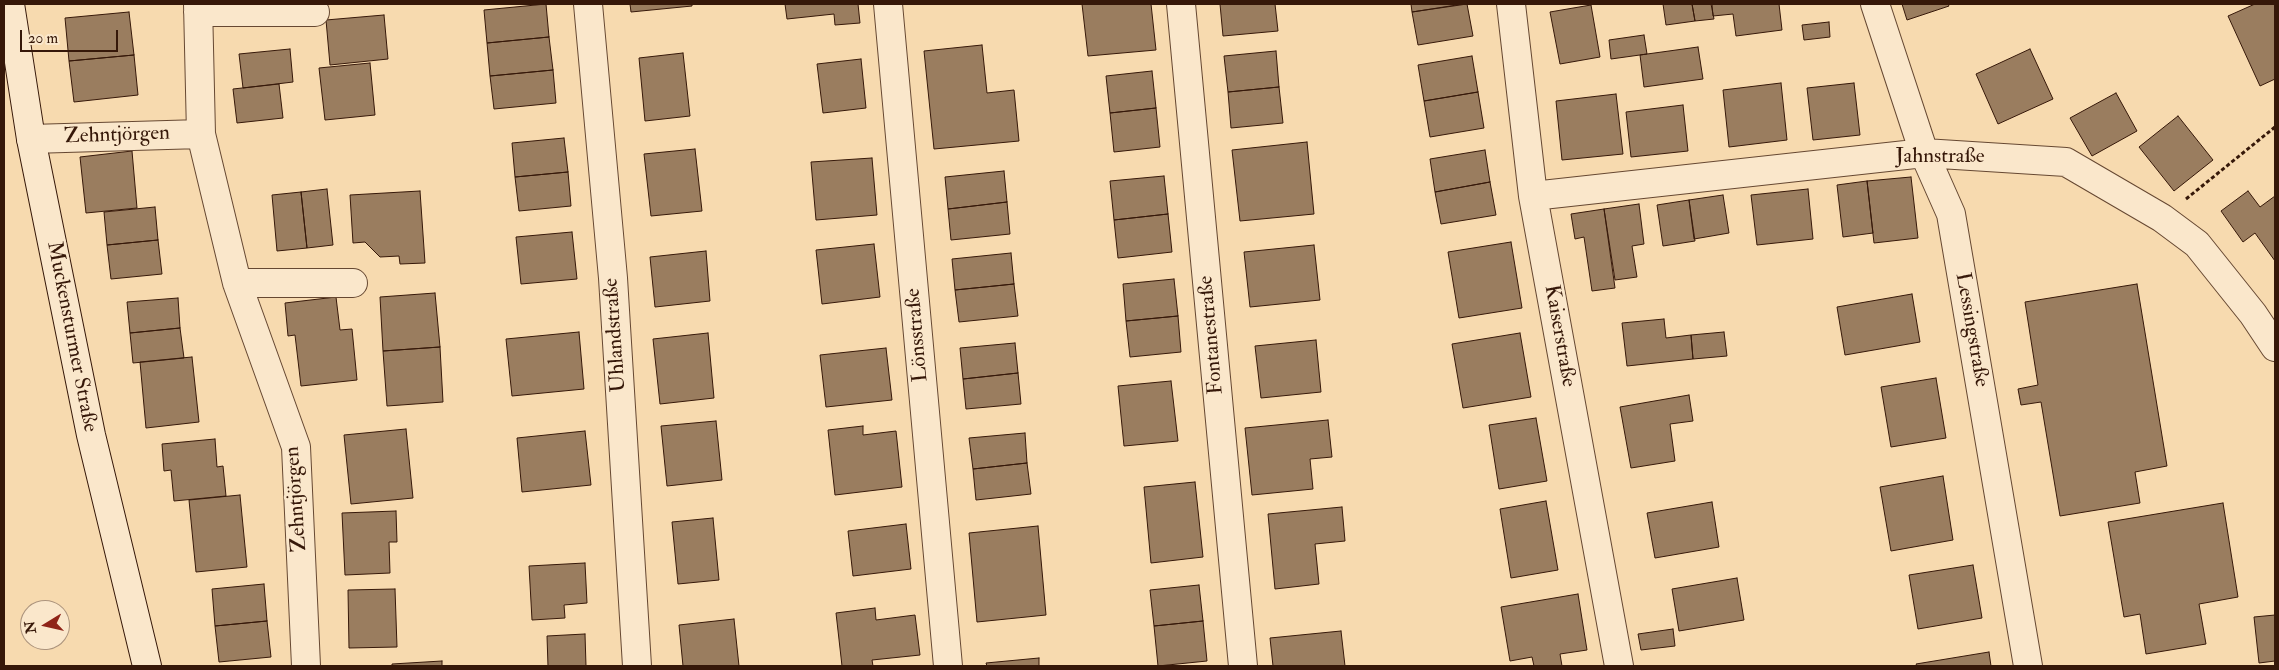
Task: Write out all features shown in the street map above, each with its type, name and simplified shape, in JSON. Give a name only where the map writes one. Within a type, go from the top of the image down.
[{"type":"street","name":"Muckensturmer Straße","points":[[10,4],[31,139],[90,435],[147,666]]},
{"type":"street","name":"Uhlandstraße","points":[[588,4],[613,278],[637,666]]},
{"type":"street","name":"Lönsstraße","points":[[888,4],[948,666]]},
{"type":"street","name":"Fontanestraße","points":[[1181,4],[1243,666]]},
{"type":"street","name":"Kaiserstraße","points":[[1511,4],[1533,196],[1619,666]]},
{"type":"street","name":"Lessingstraße","points":[[1875,4],[1924,152],[1951,214],[2028,666]]},
{"type":"street","points":[[201,134],[198,8],[316,12]]},
{"type":"street","name":"Zehntjörgen","points":[[31,139],[201,134],[237,283],[296,446],[306,666]]},
{"type":"street","name":"Jahnstraße","points":[[1533,196],[1924,152],[2066,162],[2162,218],[2197,244],[2253,314],[2275,346]]},
{"type":"street","points":[[237,283],[353,283]]},
{"type":"path","points":[[2162,218],[2275,127]]},
{"type":"building","points":[[546,4],[549,37],[487,43],[484,10]]},
{"type":"building","points":[[630,4],[692,4],[692,6],[631,12]]},
{"type":"building","points":[[785,4],[858,4],[860,23],[835,25],[834,14],[787,19]]},
{"type":"building","points":[[1082,4],[1151,4],[1156,50],[1088,56]]},
{"type":"building","points":[[1220,4],[1275,4],[1278,31],[1223,36]]},
{"type":"building","points":[[1411,4],[1463,4],[1412,12]]},
{"type":"building","points":[[1467,4],[1473,36],[1418,45],[1412,12]]},
{"type":"building","points":[[1663,4],[1692,4],[1695,21],[1666,25]]},
{"type":"building","points":[[1692,4],[1711,4],[1714,19],[1695,21]]},
{"type":"building","points":[[1712,4],[1779,4],[1782,30],[1736,36],[1733,14],[1713,16]]},
{"type":"building","points":[[1902,4],[1948,4],[1949,6],[1907,20]]},
{"type":"building","points":[[2255,4],[2275,4],[2275,79],[2260,86],[2228,16]]},
{"type":"building","points":[[1591,5],[1600,57],[1560,64],[1550,12]]},
{"type":"building","points":[[129,12],[134,55],[69,61],[65,18]]},
{"type":"building","points":[[384,15],[388,59],[330,65],[326,20]]},
{"type":"building","points":[[1829,22],[1830,37],[1804,40],[1802,25]]},
{"type":"building","points":[[1644,35],[1647,54],[1611,59],[1609,40]]},
{"type":"building","points":[[549,37],[553,70],[490,76],[487,43]]},
{"type":"building","points":[[982,45],[987,93],[1014,90],[1019,141],[934,149],[924,51]]},
{"type":"building","points":[[1698,47],[1703,79],[1644,87],[1640,55]]},
{"type":"building","points":[[290,49],[293,82],[243,88],[239,54]]},
{"type":"building","points":[[2030,49],[2053,99],[1998,124],[1976,74]]},
{"type":"building","points":[[1276,51],[1279,87],[1228,92],[1224,56]]},
{"type":"building","points":[[683,53],[690,116],[645,121],[639,58]]},
{"type":"building","points":[[134,55],[138,95],[74,102],[69,61]]},
{"type":"building","points":[[1472,56],[1478,92],[1424,101],[1418,65]]},
{"type":"building","points":[[861,59],[866,108],[823,113],[817,64]]},
{"type":"building","points":[[370,63],[375,115],[325,120],[319,68]]},
{"type":"building","points":[[553,70],[556,103],[494,109],[490,76]]},
{"type":"building","points":[[1152,71],[1156,108],[1110,113],[1106,76]]},
{"type":"building","points":[[1781,83],[1787,140],[1729,147],[1723,90]]},
{"type":"building","points":[[1854,83],[1860,135],[1813,140],[1807,88]]},
{"type":"building","points":[[279,84],[283,118],[237,123],[233,89]]},
{"type":"building","points":[[1279,87],[1283,123],[1231,128],[1228,92]]},
{"type":"building","points":[[1478,92],[1484,128],[1430,137],[1424,101]]},
{"type":"building","points":[[2116,93],[2137,131],[2092,156],[2070,118]]},
{"type":"building","points":[[1616,94],[1623,154],[1562,160],[1556,101]]},
{"type":"building","points":[[1683,105],[1688,151],[1631,157],[1626,112]]},
{"type":"building","points":[[1156,108],[1160,147],[1114,152],[1110,113]]},
{"type":"building","points":[[2178,116],[2213,160],[2174,191],[2139,147]]},
{"type":"building","points":[[564,138],[568,172],[515,177],[512,143]]},
{"type":"building","points":[[1307,142],[1314,214],[1240,221],[1232,150]]},
{"type":"building","points":[[695,149],[702,211],[651,216],[644,154]]},
{"type":"building","points":[[1485,150],[1490,182],[1435,192],[1430,159]]},
{"type":"building","points":[[132,151],[137,208],[86,213],[80,157]]},
{"type":"building","points":[[872,158],[877,215],[816,220],[811,162]]},
{"type":"building","points":[[1004,171],[1007,202],[948,209],[945,177]]},
{"type":"building","points":[[568,172],[571,206],[519,211],[515,177]]},
{"type":"building","points":[[1164,176],[1168,214],[1114,220],[1110,181]]},
{"type":"building","points":[[1911,177],[1918,238],[1874,243],[1867,181]]},
{"type":"building","points":[[1867,181],[1873,233],[1843,237],[1837,185]]},
{"type":"building","points":[[1490,182],[1496,215],[1441,224],[1435,192]]},
{"type":"building","points":[[327,189],[333,245],[307,248],[301,192]]},
{"type":"building","points":[[1808,189],[1813,239],[1757,245],[1751,195]]},
{"type":"building","points":[[420,191],[425,263],[400,264],[399,256],[380,257],[365,242],[353,243],[350,195]]},
{"type":"building","points":[[2248,191],[2260,207],[2275,196],[2275,261],[2255,233],[2243,242],[2221,211]]},
{"type":"building","points":[[301,192],[307,248],[277,251],[272,195]]},
{"type":"building","points":[[1723,195],[1729,233],[1694,239],[1689,200]]},
{"type":"building","points":[[1689,200],[1695,241],[1663,246],[1657,205]]},
{"type":"building","points":[[1007,202],[1010,234],[951,240],[948,209]]},
{"type":"building","points":[[1639,204],[1644,244],[1632,246],[1637,277],[1615,280],[1604,209]]},
{"type":"building","points":[[155,207],[158,240],[107,245],[104,212]]},
{"type":"building","points":[[1604,209],[1615,288],[1592,291],[1584,237],[1575,239],[1571,214]]},
{"type":"building","points":[[1168,214],[1172,252],[1118,258],[1114,220]]},
{"type":"building","points":[[572,232],[577,279],[521,284],[516,237]]},
{"type":"building","points":[[158,240],[162,274],[111,279],[107,245]]},
{"type":"building","points":[[1511,242],[1522,308],[1459,318],[1448,252]]},
{"type":"building","points":[[874,244],[880,297],[822,304],[816,250]]},
{"type":"building","points":[[1314,245],[1320,300],[1250,307],[1244,252]]},
{"type":"building","points":[[706,251],[710,301],[655,307],[650,257]]},
{"type":"building","points":[[1011,253],[1014,284],[955,290],[952,259]]},
{"type":"building","points":[[1174,279],[1178,316],[1126,321],[1123,284]]},
{"type":"building","points":[[1014,284],[1018,316],[959,322],[955,290]]},
{"type":"building","points":[[2137,284],[2167,466],[2135,472],[2140,503],[2060,516],[2041,402],[2021,405],[2018,389],[2038,385],[2025,302]]},
{"type":"building","points":[[435,293],[440,347],[383,351],[380,297]]},
{"type":"building","points":[[1912,294],[1920,342],[1845,355],[1837,307]]},
{"type":"building","points":[[336,297],[340,330],[352,329],[357,380],[301,386],[295,335],[288,336],[285,303]]},
{"type":"building","points":[[178,298],[180,328],[130,333],[127,302]]},
{"type":"building","points":[[1178,316],[1181,352],[1130,357],[1126,321]]},
{"type":"building","points":[[1664,319],[1666,338],[1691,335],[1693,359],[1627,366],[1622,323]]},
{"type":"building","points":[[180,328],[184,358],[133,363],[130,333]]},
{"type":"building","points":[[579,332],[584,389],[512,396],[506,339]]},
{"type":"building","points":[[1724,332],[1727,356],[1693,359],[1691,335]]},
{"type":"building","points":[[708,333],[714,398],[660,404],[653,339]]},
{"type":"building","points":[[1520,333],[1531,397],[1463,408],[1452,344]]},
{"type":"building","points":[[1316,340],[1321,392],[1261,398],[1255,346]]},
{"type":"building","points":[[1015,343],[1018,373],[963,379],[960,348]]},
{"type":"building","points":[[440,347],[443,402],[387,406],[383,351]]},
{"type":"building","points":[[886,348],[892,400],[826,407],[820,355]]},
{"type":"building","points":[[192,357],[199,422],[146,428],[140,362]]},
{"type":"building","points":[[1018,373],[1021,404],[966,409],[963,379]]},
{"type":"building","points":[[1936,378],[1946,438],[1891,447],[1881,387]]},
{"type":"building","points":[[1171,381],[1178,441],[1124,446],[1118,386]]},
{"type":"building","points":[[1689,395],[1693,421],[1670,424],[1675,461],[1631,468],[1620,407]]},
{"type":"building","points":[[1536,418],[1547,481],[1499,489],[1489,425]]},
{"type":"building","points":[[1328,420],[1332,457],[1310,459],[1313,489],[1252,495],[1245,428]]},
{"type":"building","points":[[716,421],[722,480],[667,486],[661,426]]},
{"type":"building","points":[[863,426],[863,435],[896,431],[902,487],[835,495],[828,430]]},
{"type":"building","points":[[406,429],[413,498],[351,504],[344,435]]},
{"type":"building","points":[[585,431],[591,485],[522,492],[517,438]]},
{"type":"building","points":[[1025,433],[1027,463],[973,469],[969,438]]},
{"type":"building","points":[[215,439],[217,467],[223,466],[226,496],[174,501],[171,470],[164,471],[162,444]]},
{"type":"building","points":[[1027,463],[1031,494],[976,500],[973,469]]},
{"type":"building","points":[[1943,476],[1953,540],[1891,551],[1880,487]]},
{"type":"building","points":[[1195,482],[1203,557],[1151,563],[1144,487]]},
{"type":"building","points":[[240,495],[247,567],[196,572],[189,500]]},
{"type":"building","points":[[1546,501],[1558,570],[1511,578],[1500,509]]},
{"type":"building","points":[[1712,502],[1719,547],[1655,558],[1647,513]]},
{"type":"building","points":[[2223,503],[2238,597],[2199,604],[2206,644],[2146,654],[2140,614],[2124,617],[2108,522]]},
{"type":"building","points":[[1342,507],[1345,541],[1315,544],[1319,584],[1275,589],[1268,514]]},
{"type":"building","points":[[396,511],[397,542],[389,542],[390,573],[345,575],[342,513]]},
{"type":"building","points":[[713,518],[719,580],[678,584],[672,522]]},
{"type":"building","points":[[906,524],[911,569],[853,576],[848,531]]},
{"type":"building","points":[[1038,526],[1046,615],[977,622],[969,533]]},
{"type":"building","points":[[585,563],[587,603],[564,605],[565,618],[532,620],[529,566]]},
{"type":"building","points":[[1973,565],[1982,618],[1918,629],[1909,575]]},
{"type":"building","points":[[1737,578],[1744,620],[1679,631],[1672,589]]},
{"type":"building","points":[[264,584],[267,621],[215,626],[212,589]]},
{"type":"building","points":[[1199,585],[1203,621],[1154,626],[1150,590]]},
{"type":"building","points":[[395,589],[397,647],[349,648],[348,590]]},
{"type":"building","points":[[1578,594],[1587,650],[1560,654],[1562,666],[1534,666],[1532,657],[1510,661],[1501,607]]},
{"type":"building","points":[[875,608],[876,620],[915,615],[920,655],[872,660],[873,666],[842,666],[836,613]]},
{"type":"building","points":[[2275,615],[2275,661],[2259,663],[2254,617]]},
{"type":"building","points":[[734,619],[739,666],[683,666],[679,625]]},
{"type":"building","points":[[267,621],[271,657],[219,662],[215,626]]},
{"type":"building","points":[[1203,621],[1207,661],[1158,666],[1154,626]]},
{"type":"building","points":[[1673,629],[1675,646],[1641,650],[1638,634]]},
{"type":"building","points":[[1341,631],[1345,666],[1273,666],[1270,638]]},
{"type":"building","points":[[585,634],[586,666],[548,666],[547,636]]},
{"type":"building","points":[[1989,652],[1991,666],[1917,666],[1916,664]]},
{"type":"building","points":[[1039,658],[1039,666],[987,666],[986,663]]},
{"type":"building","points":[[442,661],[442,666],[392,666],[392,664]]}]
